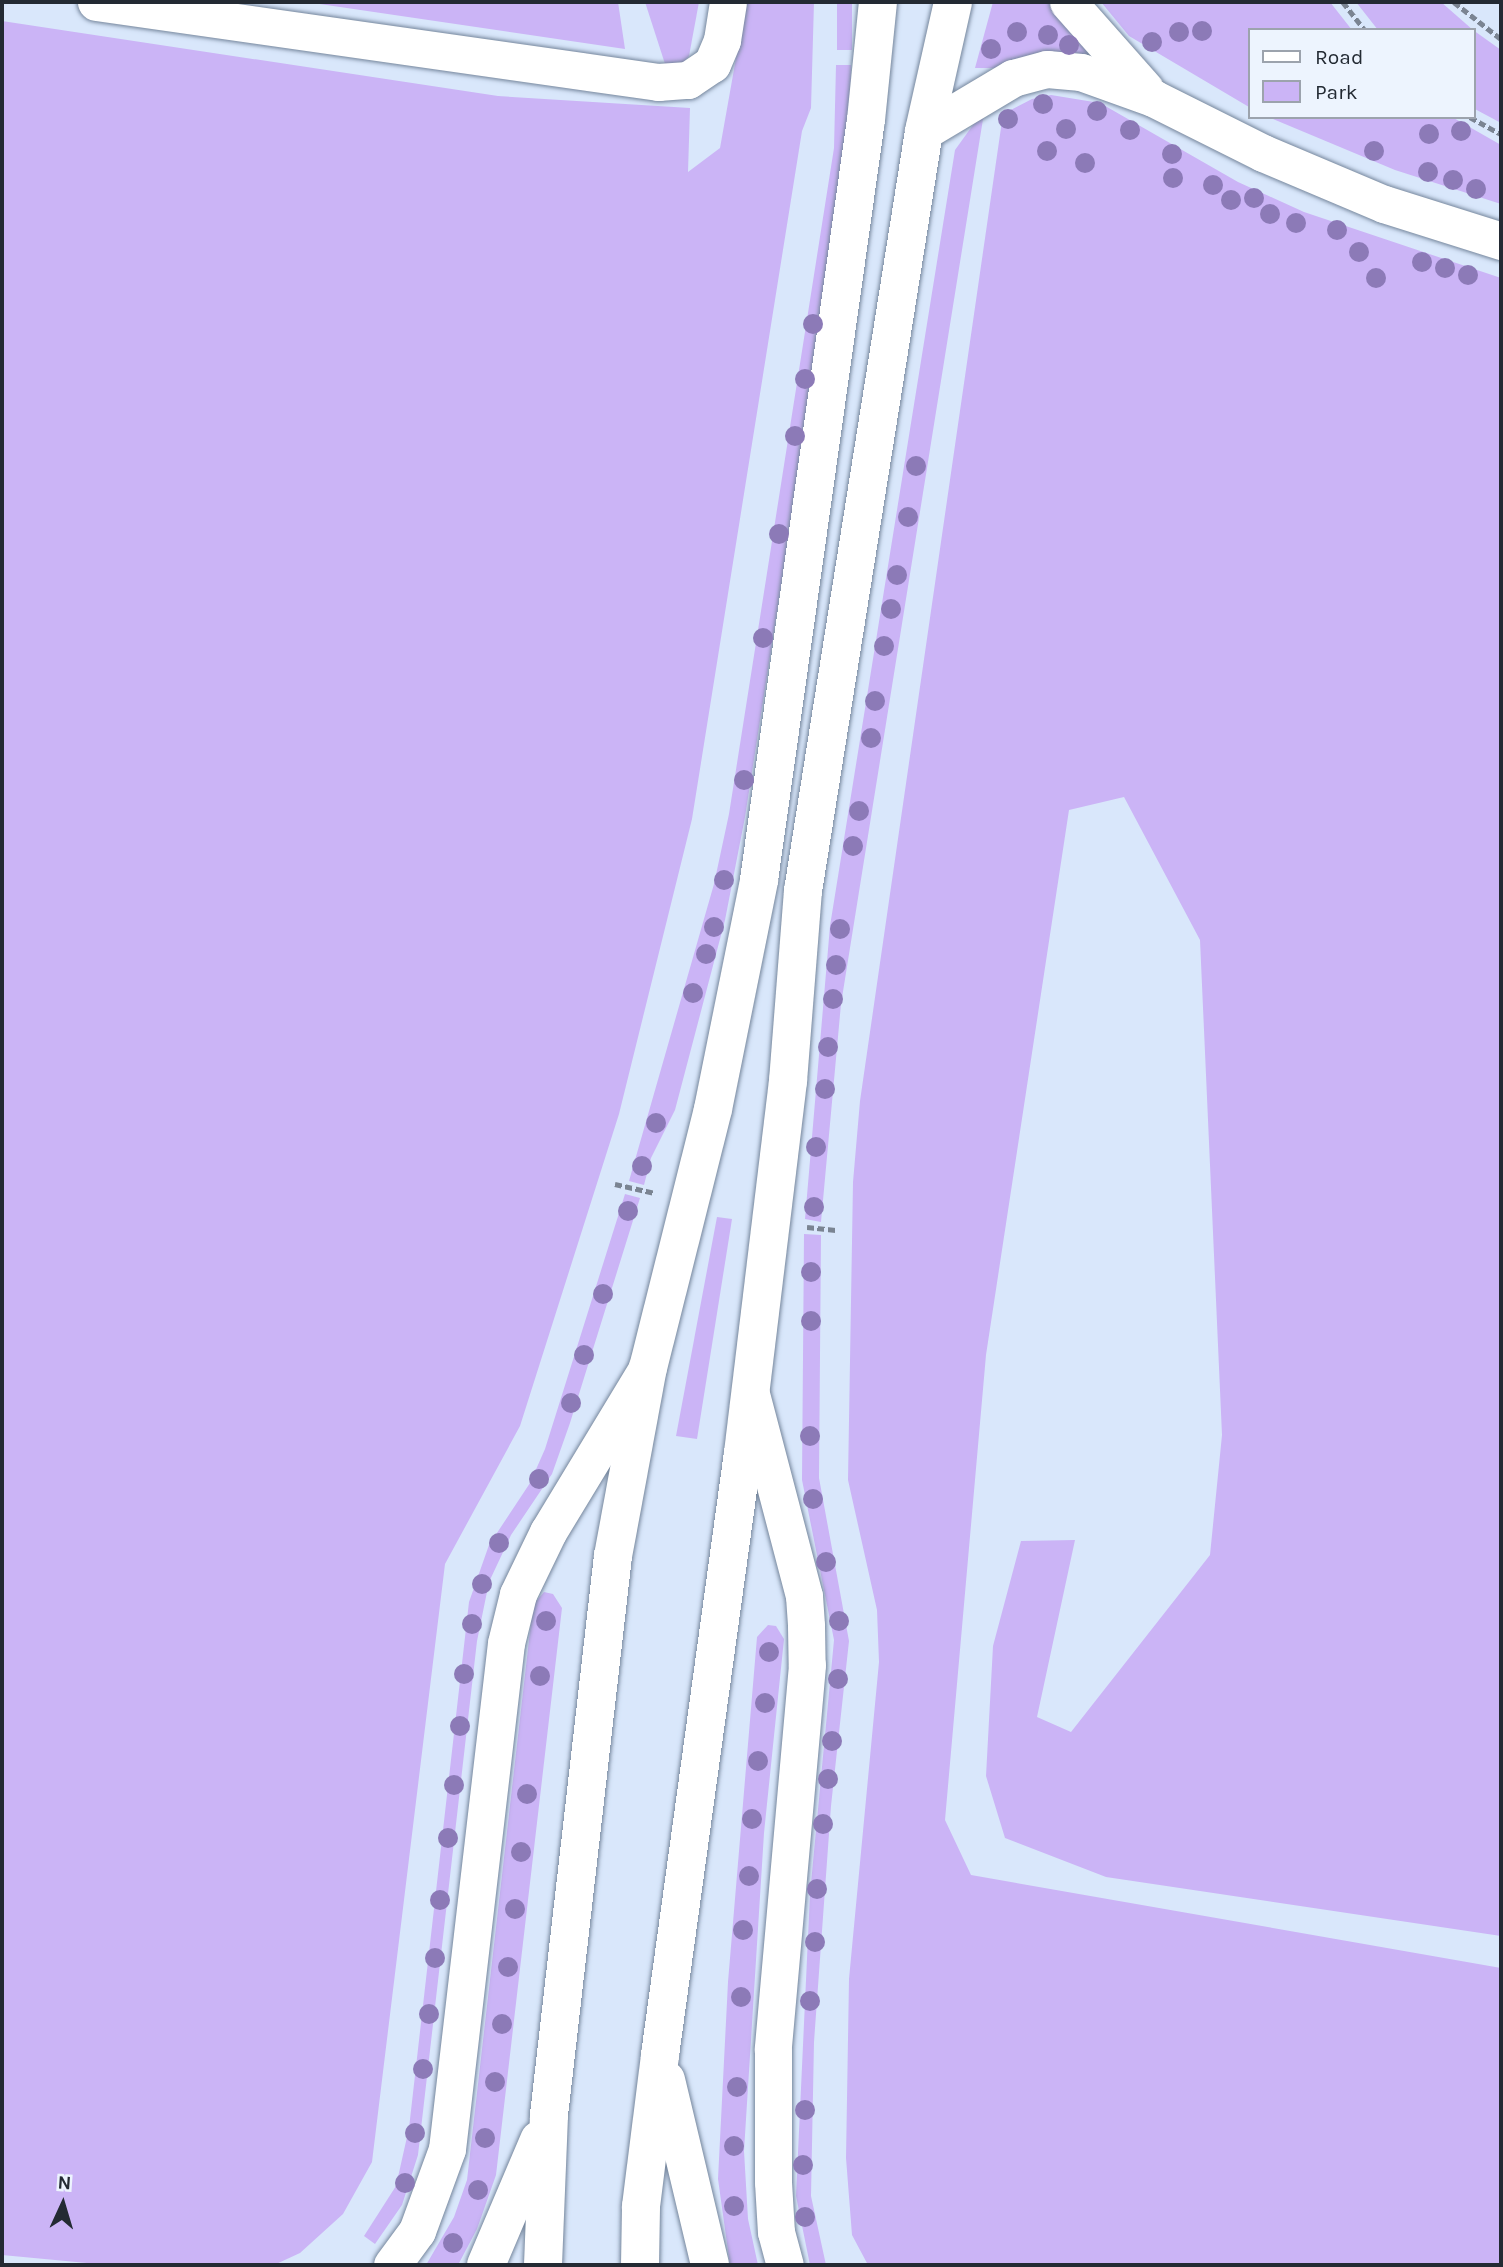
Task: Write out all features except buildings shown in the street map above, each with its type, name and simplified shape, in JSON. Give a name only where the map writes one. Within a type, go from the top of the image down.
[{"type":"main road","points":[[543,2265],[549,2115],[613,1556],[648,1368],[713,1109],[760,880],[866,120],[878,2]]},
{"type":"main road","points":[[640,2265],[641,2206],[750,1390],[788,1081],[803,891],[924,131],[953,2]]},
{"type":"main road","points":[[660,2055],[710,2265]]},
{"type":"main road","points":[[486,2265],[549,2115]]},
{"type":"street","points":[[96,2],[658,82],[688,80],[712,64],[722,40],[728,2]]},
{"type":"street","points":[[1068,2],[1153,98]]},
{"type":"street","points":[[924,131],[1013,78],[1047,69],[1093,75],[1153,98],[1263,153],[1372,199],[1501,241]]},
{"type":"street","points":[[392,2265],[417,2231],[447,2149],[506,1643],[518,1594],[548,1532],[648,1368]]},
{"type":"street","points":[[750,1390],[803,1596],[806,1626],[807,1665],[773,2049],[775,2207],[785,2265]]},
{"type":"path","points":[[1343,2],[1363,28]]},
{"type":"path","points":[[1454,2],[1501,39]]},
{"type":"path","points":[[1474,119],[1501,134]]},
{"type":"green space","points":[[306,2],[618,2],[625,49]]},
{"type":"green space","points":[[645,2],[699,2],[689,56],[681,66],[666,67]]},
{"type":"green space","points":[[746,2],[814,2],[811,108],[802,131],[692,819],[619,1114],[520,1426],[445,1564],[372,2162],[343,2214],[300,2253],[274,2265],[108,2265],[2,2255],[2,21],[498,96],[690,108],[688,172],[720,148]]},
{"type":"green space","points":[[837,2],[852,2],[852,50],[837,50]]},
{"type":"green space","points":[[993,2],[1056,2],[1111,69],[975,68]]},
{"type":"green space","points":[[1101,2],[1330,2],[1350,28],[1248,28],[1248,106],[1129,36]]},
{"type":"green space","points":[[1356,2],[1441,2],[1471,28],[1376,28]]},
{"type":"green space","points":[[1475,31],[1501,50],[1501,123],[1475,109]]},
{"type":"green space","points":[[836,65],[851,65],[849,149],[745,817],[725,920],[675,1110],[651,1158],[644,1185],[629,1181],[714,884],[729,814],[834,148]]},
{"type":"green space","points":[[1051,95],[1100,103],[1238,182],[1304,212],[1501,278],[1501,1936],[1106,1877],[1005,1838],[986,1776],[993,1646],[1021,1541],[1075,1540],[1037,1717],[1071,1732],[1210,1555],[1222,1435],[1200,940],[1124,797],[1069,810],[986,1355],[945,1820],[971,1875],[1501,1968],[1501,2265],[868,2265],[852,2235],[846,2158],[849,1979],[879,1662],[877,1610],[848,1480],[853,1182],[860,1101],[1003,114],[1032,99]]},
{"type":"green space","points":[[978,118],[983,119],[841,1004],[821,1222],[805,1219],[830,926],[955,150]]},
{"type":"green space","points":[[1273,119],[1456,119],[1501,145],[1501,204],[1395,170]]},
{"type":"green space","points":[[625,1194],[640,1198],[570,1423],[552,1474],[511,1535],[489,1582],[477,1641],[418,2155],[402,2205],[375,2244],[364,2236],[396,2186],[409,2128],[469,1602],[489,1545],[530,1483],[545,1449]]},
{"type":"green space","points":[[717,1217],[732,1219],[697,1439],[676,1436]]},
{"type":"green space","points":[[804,1234],[821,1235],[819,1478],[849,1641],[831,1806],[814,2042],[811,2196],[826,2265],[810,2265],[796,2196],[810,1894],[834,1640],[802,1480]]},
{"type":"green space","points":[[544,1592],[553,1594],[562,1608],[496,2175],[477,2229],[458,2265],[426,2265],[454,2217],[467,2180],[533,1605]]},
{"type":"green space","points":[[768,1625],[776,1626],[784,1639],[764,1833],[744,2151],[748,2219],[758,2265],[730,2265],[718,2179],[728,1982],[757,1637]]}]
